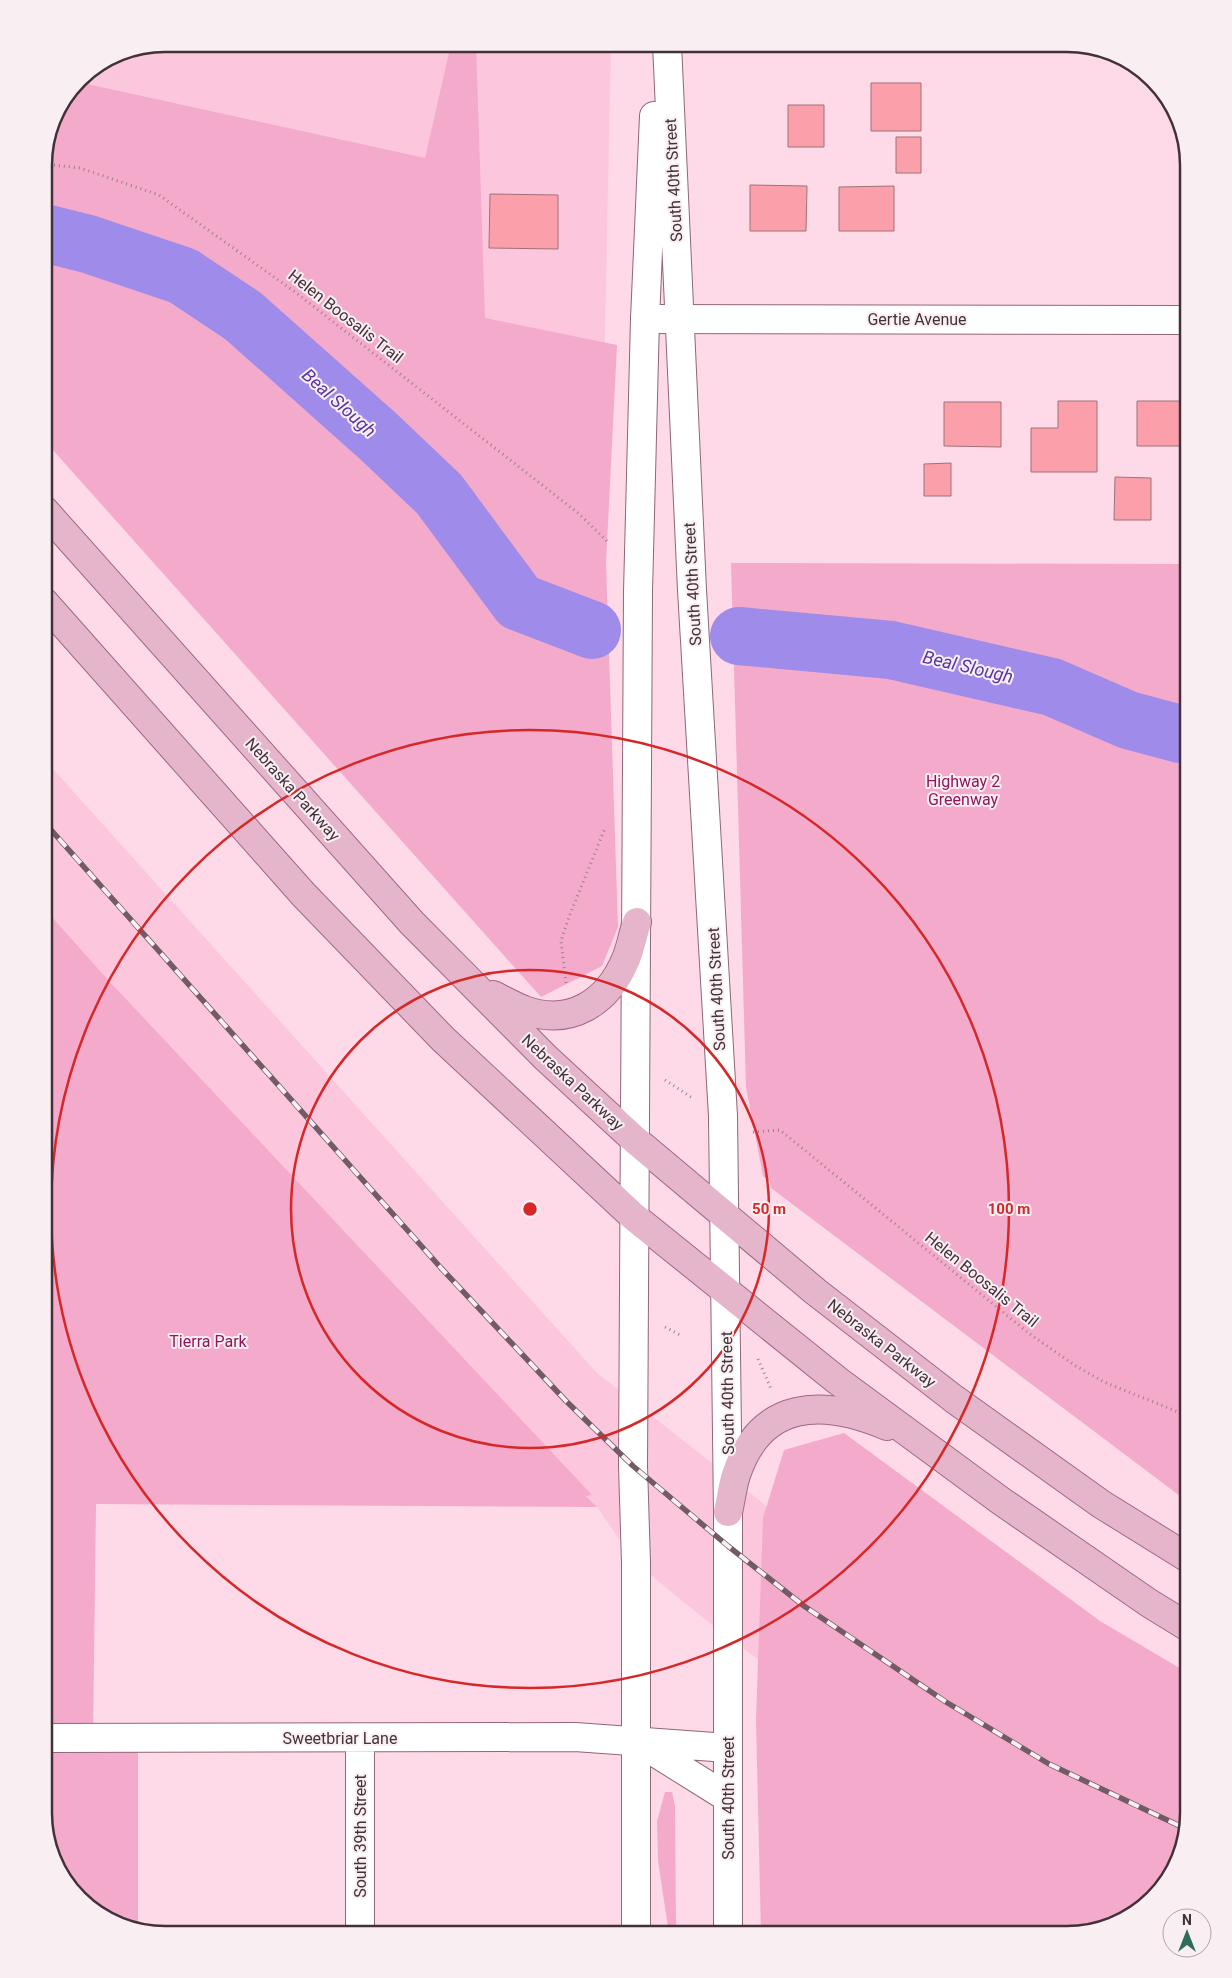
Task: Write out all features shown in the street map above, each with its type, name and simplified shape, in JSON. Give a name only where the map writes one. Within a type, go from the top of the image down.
[{"type":"main road","name":"South 40th Street","points":[[636,1926],[636,1564],[633,1466],[638,592],[645,319],[658,53]]},
{"type":"main road","name":"South 40th Street","points":[[667,53],[692,590],[720,1068],[726,1291],[728,1926]]},
{"type":"main road","name":"Gertie Avenue","points":[[645,319],[1180,320]]},
{"type":"main road","name":"Nebraska Parkway","points":[[53,520],[412,923],[546,1058],[635,1140],[816,1292],[954,1399],[1101,1504],[1180,1553]]},
{"type":"main road","points":[[53,612],[303,894],[443,1039],[634,1217],[838,1381],[1009,1507],[1180,1622]]},
{"type":"main road","points":[[473,984],[525,1010],[545,1015],[576,1013],[590,1006],[616,977],[626,958],[637,922]]},
{"type":"main road","points":[[728,1512],[736,1476],[751,1443],[762,1430],[776,1420],[791,1413],[821,1409],[838,1411],[881,1424],[916,1438]]},
{"type":"main road","name":"Sweetbriar Lane","points":[[53,1738],[575,1737],[728,1748]]},
{"type":"main road","name":"South 39th Street","points":[[360,1738],[360,1925]]},
{"type":"main road","name":"Sweetbriar Lane","points":[[637,1741],[728,1798]]},
{"type":"path","name":"Helen Boosalis Trail","points":[[53,165],[80,168],[159,195],[295,292],[578,513],[606,540]]},
{"type":"path","name":"Helen Boosalis Trail","points":[[780,1130],[1030,1335],[1076,1366],[1104,1382],[1180,1413]]},
{"type":"path","points":[[665,1327],[680,1335]]},
{"type":"path","points":[[758,1359],[775,1396]]},
{"type":"shaded area","points":[[158,53],[611,53],[603,431],[61,122],[64,115],[80,91],[91,80],[109,68],[136,56]]},
{"type":"shaded area","points":[[53,769],[596,1372],[891,1604],[1180,1807],[1174,1849],[1160,1876],[768,1666],[728,1638],[636,1563],[597,1507],[335,1235],[53,918]]},
{"type":"green space","points":[[449,53],[476,53],[485,318],[617,345],[606,563],[618,927],[602,966],[541,997],[53,450],[53,158],[56,136],[64,115],[87,84],[425,158]]},
{"type":"green space","name":"Highway 2 Greenway","points":[[731,563],[1180,564],[1180,1496],[771,1188],[770,1182],[763,1176],[746,1087]]},
{"type":"green space","name":"Tierra Park","points":[[53,918],[109,981],[592,1495],[586,1496],[597,1507],[96,1504],[93,1738],[138,1738],[138,1922],[129,1920],[103,1907],[80,1887],[64,1863],[58,1849],[53,1828]]},
{"type":"green space","points":[[844,1433],[1100,1621],[1180,1668],[1180,1813],[1177,1835],[1168,1863],[1152,1887],[1141,1898],[1117,1914],[1103,1920],[1082,1925],[761,1926],[756,1720],[763,1518],[784,1450]]},
{"type":"green space","points":[[665,1792],[672,1792],[675,1806],[676,1926],[668,1926],[658,1861],[657,1821]]},
{"type":"building","points":[[871,83],[921,83],[921,131],[871,131]]},
{"type":"building","points":[[788,105],[824,105],[824,147],[788,147]]},
{"type":"building","points":[[896,137],[921,137],[921,173],[896,173]]},
{"type":"building","points":[[750,185],[807,186],[806,231],[750,231]]},
{"type":"building","points":[[894,186],[894,231],[839,231],[839,187]]},
{"type":"building","points":[[490,194],[558,195],[558,249],[489,248]]},
{"type":"building","points":[[1058,401],[1097,401],[1097,472],[1031,472],[1031,428],[1058,428]]},
{"type":"building","points":[[1137,401],[1180,401],[1180,446],[1137,446]]},
{"type":"building","points":[[944,402],[1001,402],[1001,447],[944,446]]},
{"type":"building","points":[[951,463],[951,496],[924,496],[924,464]]},
{"type":"building","points":[[1115,477],[1151,478],[1151,520],[1114,520]]},
{"type":"waterway","name":"Beal Slough","points":[[53,235],[88,244],[183,276],[243,316],[379,437],[439,494],[519,602],[592,630]]},
{"type":"waterway","name":"Beal Slough","points":[[739,636],[891,650],[1052,687],[1128,720],[1180,734]]},
{"type":"railway","points":[[53,832],[441,1268],[566,1401],[633,1466],[728,1546],[804,1606],[946,1702],[1049,1764],[1178,1825]]}]
